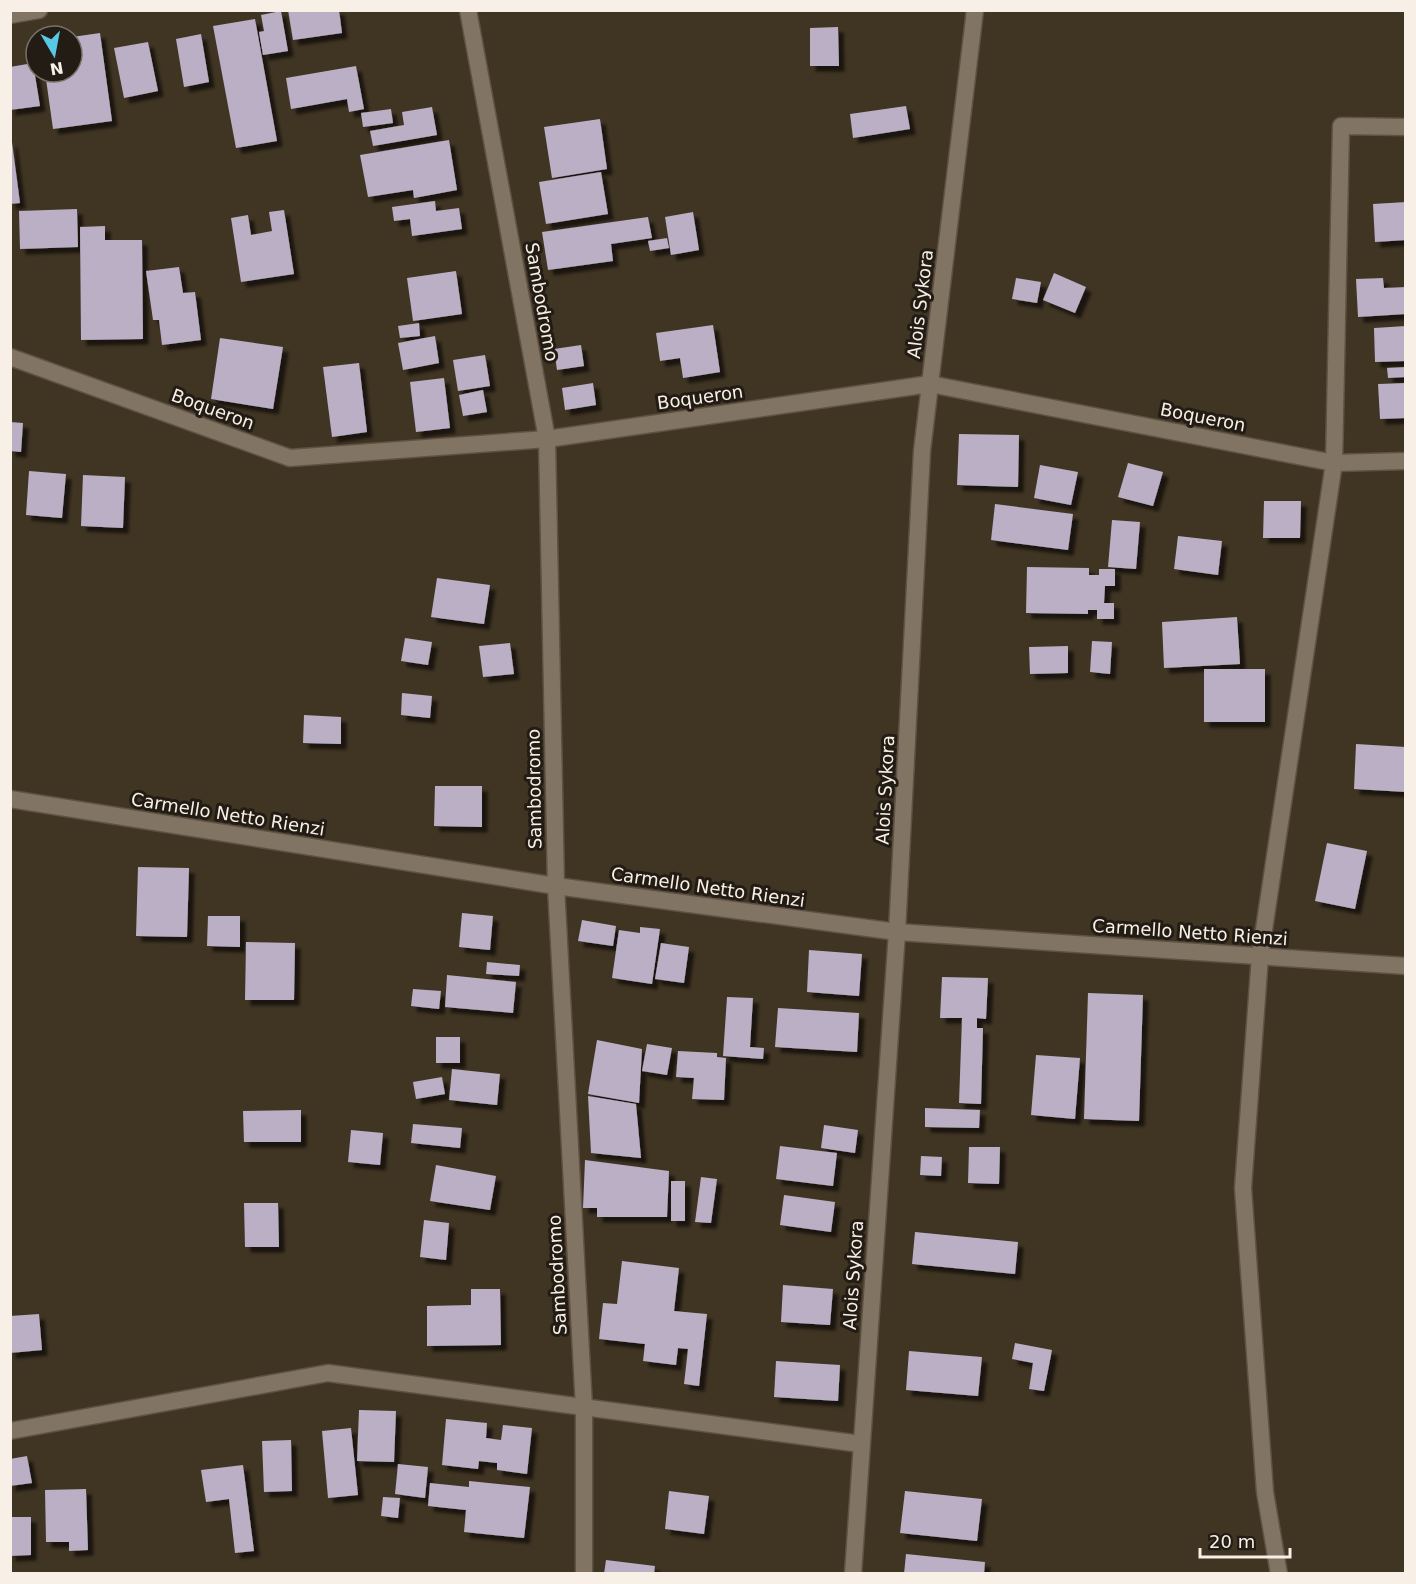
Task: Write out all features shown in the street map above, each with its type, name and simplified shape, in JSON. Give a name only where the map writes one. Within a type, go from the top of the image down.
[{"type":"street","points":[[10,15],[39,10]]},
{"type":"street","name":"Sambodromo","points":[[468,10],[547,439],[556,886],[584,1408],[584,1574]]},
{"type":"street","name":"Alois Sykora","points":[[853,1574],[897,932],[922,451],[975,10]]},
{"type":"street","points":[[1279,1574],[1265,1492],[1243,1188],[1260,956],[1334,463],[1341,126],[1406,127]]},
{"type":"street","name":"Boqueron","points":[[10,357],[290,458],[547,439],[930,384],[1334,463],[1406,461]]},
{"type":"street","name":"Carmello Netto Rienzi","points":[[10,799],[556,886],[897,932],[1406,966]]},
{"type":"street","points":[[10,1431],[328,1373],[861,1444]]},
{"type":"building","points":[[288,10],[339,10],[342,33],[293,40]]},
{"type":"building","points":[[281,11],[288,51],[263,55],[259,32],[264,31],[261,15]]},
{"type":"building","points":[[255,19],[277,141],[236,148],[213,26]]},
{"type":"building","points":[[838,27],[839,66],[810,66],[810,28]]},
{"type":"building","points":[[100,33],[112,121],[53,129],[47,84],[84,84],[84,35]]},
{"type":"building","points":[[201,34],[209,82],[184,87],[176,39]]},
{"type":"building","points":[[148,42],[158,91],[124,98],[114,48]]},
{"type":"building","points":[[24,65],[24,84],[36,84],[40,106],[10,110],[10,67]]},
{"type":"building","points":[[356,66],[364,109],[349,112],[347,99],[291,109],[286,78]]},
{"type":"building","points":[[906,106],[910,129],[853,138],[850,114]]},
{"type":"building","points":[[432,107],[437,135],[373,146],[370,131],[404,125],[402,112]]},
{"type":"building","points":[[391,109],[393,123],[363,127],[361,113]]},
{"type":"building","points":[[600,119],[607,169],[552,178],[544,127]]},
{"type":"building","points":[[449,140],[457,190],[414,198],[413,190],[368,197],[360,155]]},
{"type":"building","points":[[10,142],[12,142],[20,203],[10,204]]},
{"type":"building","points":[[601,172],[608,214],[546,224],[539,182]]},
{"type":"building","points":[[435,201],[436,211],[459,208],[462,229],[412,236],[410,219],[394,221],[392,207]]},
{"type":"building","points":[[1406,202],[1406,240],[1375,242],[1373,204]]},
{"type":"building","points":[[77,209],[78,247],[20,249],[19,211]]},
{"type":"building","points":[[284,210],[294,274],[241,282],[231,218],[248,215],[251,235],[272,231],[269,212]]},
{"type":"building","points":[[693,212],[699,250],[671,255],[665,217]]},
{"type":"building","points":[[648,217],[652,238],[611,244],[613,261],[548,270],[542,232]]},
{"type":"building","points":[[105,226],[105,240],[142,240],[143,339],[81,340],[80,227]]},
{"type":"building","points":[[667,238],[669,248],[650,251],[648,241]]},
{"type":"building","points":[[179,267],[183,293],[195,292],[201,340],[162,345],[159,320],[153,320],[146,271]]},
{"type":"building","points":[[456,271],[462,314],[413,321],[407,278]]},
{"type":"building","points":[[1054,273],[1086,287],[1075,313],[1043,300]]},
{"type":"building","points":[[1016,278],[1041,282],[1037,303],[1012,299]]},
{"type":"building","points":[[1383,278],[1384,288],[1406,287],[1406,314],[1358,317],[1356,279]]},
{"type":"building","points":[[419,323],[420,336],[400,338],[398,326]]},
{"type":"building","points":[[713,325],[720,372],[683,378],[680,358],[660,361],[656,333]]},
{"type":"building","points":[[1406,326],[1406,361],[1375,362],[1374,328]]},
{"type":"building","points":[[435,336],[439,363],[403,370],[398,343]]},
{"type":"building","points":[[220,338],[283,347],[273,409],[211,399]]},
{"type":"building","points":[[581,345],[584,366],[557,370],[554,349]]},
{"type":"building","points":[[485,355],[490,386],[458,391],[453,360]]},
{"type":"building","points":[[359,363],[367,432],[332,437],[323,367]]},
{"type":"building","points":[[1406,367],[1406,377],[1388,378],[1387,368]]},
{"type":"building","points":[[444,378],[450,428],[416,432],[410,382]]},
{"type":"building","points":[[593,383],[596,405],[565,410],[562,388]]},
{"type":"building","points":[[1406,383],[1406,418],[1380,419],[1378,384]]},
{"type":"building","points":[[483,390],[487,412],[463,416],[459,395]]},
{"type":"building","points":[[10,422],[23,423],[21,452],[10,451]]},
{"type":"building","points":[[959,434],[1019,435],[1018,487],[957,485]]},
{"type":"building","points":[[1128,463],[1163,472],[1153,506],[1118,497]]},
{"type":"building","points":[[1040,465],[1078,472],[1071,505],[1034,498]]},
{"type":"building","points":[[29,471],[66,474],[62,518],[26,515]]},
{"type":"building","points":[[83,475],[125,477],[123,528],[81,526]]},
{"type":"building","points":[[1264,501],[1301,501],[1300,538],[1263,538]]},
{"type":"building","points":[[995,504],[1073,514],[1068,550],[991,540]]},
{"type":"building","points":[[1112,520],[1140,522],[1136,569],[1108,567]]},
{"type":"building","points":[[1178,536],[1222,541],[1218,575],[1174,569]]},
{"type":"building","points":[[1027,567],[1089,568],[1089,575],[1099,575],[1099,569],[1115,569],[1115,586],[1105,586],[1104,603],[1114,603],[1114,619],[1097,619],[1097,610],[1088,610],[1088,614],[1026,613]]},
{"type":"building","points":[[437,578],[490,585],[484,624],[431,617]]},
{"type":"building","points":[[1237,617],[1240,664],[1164,668],[1162,622]]},
{"type":"building","points":[[405,638],[432,642],[428,665],[401,661]]},
{"type":"building","points":[[1092,641],[1112,642],[1110,674],[1090,672]]},
{"type":"building","points":[[510,643],[514,674],[483,677],[479,646]]},
{"type":"building","points":[[1068,646],[1068,673],[1030,674],[1029,647]]},
{"type":"building","points":[[1204,669],[1265,669],[1265,722],[1204,722]]},
{"type":"building","points":[[402,693],[432,696],[430,718],[401,715]]},
{"type":"building","points":[[304,715],[341,717],[341,744],[303,743]]},
{"type":"building","points":[[1356,744],[1406,747],[1406,792],[1354,789]]},
{"type":"building","points":[[435,786],[482,786],[482,827],[434,826]]},
{"type":"building","points":[[1327,843],[1367,851],[1355,909],[1315,901]]},
{"type":"building","points":[[138,867],[189,868],[187,937],[136,936]]},
{"type":"building","points":[[462,913],[493,916],[490,950],[459,947]]},
{"type":"building","points":[[208,916],[240,916],[240,947],[207,946]]},
{"type":"building","points":[[582,920],[616,926],[613,946],[578,941]]},
{"type":"building","points":[[640,927],[660,929],[652,984],[612,978],[619,930],[640,933]]},
{"type":"building","points":[[246,942],[295,943],[294,1000],[245,1000]]},
{"type":"building","points":[[661,943],[689,947],[684,983],[655,979]]},
{"type":"building","points":[[809,950],[862,954],[859,996],[807,992]]},
{"type":"building","points":[[487,962],[520,965],[519,976],[486,974]]},
{"type":"building","points":[[447,975],[516,982],[513,1013],[445,1007]]},
{"type":"building","points":[[942,977],[988,978],[986,1019],[977,1018],[977,1028],[983,1028],[981,1104],[959,1103],[962,1018],[940,1018]]},
{"type":"building","points":[[413,989],[441,991],[439,1009],[411,1006]]},
{"type":"building","points":[[1088,993],[1143,995],[1139,1121],[1084,1119]]},
{"type":"building","points":[[727,997],[753,998],[750,1047],[764,1048],[763,1059],[723,1056]]},
{"type":"building","points":[[778,1008],[859,1013],[857,1052],[775,1047]]},
{"type":"building","points":[[436,1037],[460,1037],[460,1063],[436,1063]]},
{"type":"building","points":[[597,1040],[642,1049],[639,1103],[588,1094]]},
{"type":"building","points":[[647,1044],[672,1048],[667,1075],[642,1071]]},
{"type":"building","points":[[678,1051],[717,1053],[717,1057],[726,1058],[724,1100],[692,1099],[694,1078],[676,1077]]},
{"type":"building","points":[[1036,1055],[1080,1058],[1075,1119],[1031,1115]]},
{"type":"building","points":[[452,1069],[500,1074],[497,1105],[449,1100]]},
{"type":"building","points":[[442,1077],[445,1094],[416,1099],[413,1082]]},
{"type":"building","points":[[588,1096],[636,1104],[641,1158],[591,1153]]},
{"type":"building","points":[[925,1108],[980,1110],[979,1128],[925,1127]]},
{"type":"building","points":[[301,1110],[301,1142],[244,1142],[243,1111]]},
{"type":"building","points":[[413,1124],[462,1128],[460,1148],[411,1143]]},
{"type":"building","points":[[824,1125],[858,1130],[855,1153],[821,1148]]},
{"type":"building","points":[[351,1130],[383,1133],[380,1165],[348,1162]]},
{"type":"building","points":[[780,1146],[837,1153],[833,1186],[776,1179]]},
{"type":"building","points":[[969,1147],[1000,1147],[999,1184],[968,1183]]},
{"type":"building","points":[[921,1156],[942,1157],[941,1176],[920,1175]]},
{"type":"building","points":[[585,1160],[669,1171],[667,1217],[597,1217],[597,1208],[583,1208]]},
{"type":"building","points":[[436,1165],[496,1176],[490,1210],[430,1201]]},
{"type":"building","points":[[701,1177],[717,1179],[711,1223],[695,1222]]},
{"type":"building","points":[[671,1181],[685,1181],[685,1221],[671,1221]]},
{"type":"building","points":[[784,1195],[835,1202],[831,1232],[780,1225]]},
{"type":"building","points":[[244,1203],[278,1203],[279,1247],[245,1247]]},
{"type":"building","points":[[424,1220],[449,1223],[446,1260],[420,1257]]},
{"type":"building","points":[[915,1232],[1018,1242],[1015,1274],[912,1264]]},
{"type":"building","points":[[622,1261],[679,1268],[674,1311],[707,1314],[699,1386],[684,1384],[688,1349],[678,1348],[676,1365],[643,1361],[645,1344],[599,1339],[603,1303],[617,1304]]},
{"type":"building","points":[[783,1285],[833,1289],[830,1325],[781,1322]]},
{"type":"building","points":[[471,1289],[500,1289],[501,1345],[427,1346],[427,1306],[471,1305]]},
{"type":"building","points":[[39,1314],[42,1350],[10,1353],[10,1316]]},
{"type":"building","points":[[1015,1343],[1052,1350],[1044,1391],[1029,1389],[1033,1363],[1012,1359]]},
{"type":"building","points":[[909,1351],[982,1357],[978,1396],[906,1390]]},
{"type":"building","points":[[776,1361],[840,1365],[838,1401],[774,1397]]},
{"type":"building","points":[[359,1410],[396,1411],[394,1462],[357,1461]]},
{"type":"building","points":[[446,1419],[487,1423],[486,1438],[501,1440],[503,1425],[532,1428],[527,1474],[497,1470],[497,1463],[479,1461],[478,1469],[442,1465]]},
{"type":"building","points":[[351,1428],[358,1495],[328,1498],[322,1431]]},
{"type":"building","points":[[291,1440],[292,1491],[264,1492],[262,1441]]},
{"type":"building","points":[[27,1456],[32,1483],[10,1486],[10,1459]]},
{"type":"building","points":[[398,1464],[428,1467],[425,1498],[395,1494]]},
{"type":"building","points":[[243,1465],[254,1551],[235,1553],[229,1499],[206,1502],[201,1470]]},
{"type":"building","points":[[469,1481],[530,1487],[524,1538],[464,1532],[466,1510],[428,1506],[430,1483],[469,1487]]},
{"type":"building","points":[[86,1489],[88,1550],[69,1551],[69,1542],[46,1542],[45,1490]]},
{"type":"building","points":[[669,1491],[709,1496],[704,1534],[665,1529]]},
{"type":"building","points":[[905,1491],[982,1499],[977,1541],[900,1533]]},
{"type":"building","points":[[383,1497],[400,1498],[398,1518],[381,1516]]},
{"type":"building","points":[[10,1517],[31,1517],[31,1555],[10,1556]]},
{"type":"building","points":[[906,1554],[985,1562],[984,1574],[904,1574]]},
{"type":"building","points":[[606,1560],[655,1566],[654,1574],[604,1574]]}]
